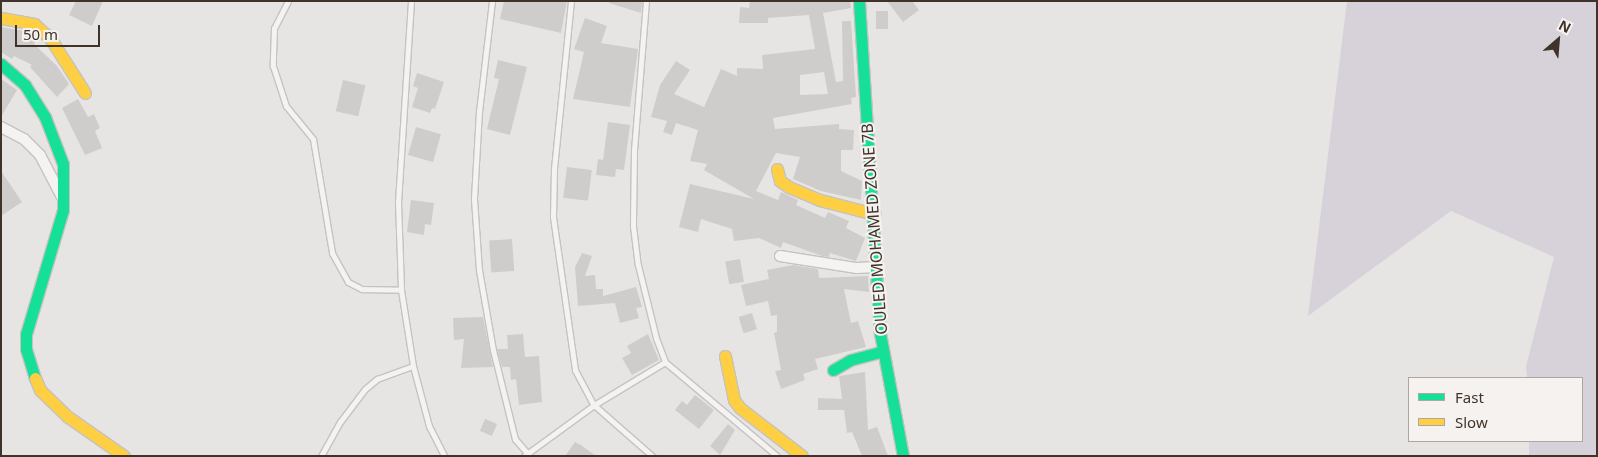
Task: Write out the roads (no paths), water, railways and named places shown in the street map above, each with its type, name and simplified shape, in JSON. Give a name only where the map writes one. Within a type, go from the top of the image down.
[{"type":"main road","name":"OULED MOHAMED ZONE 7B","points":[[859,1],[883,351],[903,456]]},
{"type":"main road","points":[[1,18],[34,24],[50,38],[85,93]]},
{"type":"main road","points":[[1,64],[25,85],[54,135],[63,164],[64,201],[60,222],[30,313],[26,349],[40,390],[68,417],[124,456]]},
{"type":"main road","points":[[777,168],[780,181],[789,187],[820,200],[874,214]]},
{"type":"main road","points":[[833,370],[850,360],[883,351]]},
{"type":"main road","points":[[725,356],[734,400],[740,408],[802,456]]},
{"type":"street","points":[[1,127],[24,139],[40,155],[64,201]]},
{"type":"street","points":[[780,256],[857,268],[876,267]]},
{"type":"lane","points":[[288,1],[274,28],[273,66],[286,106],[313,139],[332,253],[348,282],[362,289],[401,290]]},
{"type":"lane","points":[[411,1],[398,202],[401,290],[413,366],[429,426],[444,456]]},
{"type":"lane","points":[[492,1],[479,111],[474,189],[478,261],[493,350],[515,439],[527,455],[594,405],[665,362]]},
{"type":"lane","points":[[571,1],[554,169],[553,217],[575,370],[594,405],[652,456]]},
{"type":"lane","points":[[646,1],[634,150],[633,226],[638,265],[665,362],[777,456]]},
{"type":"lane","points":[[322,456],[340,422],[365,389],[377,379],[413,366]]}]
